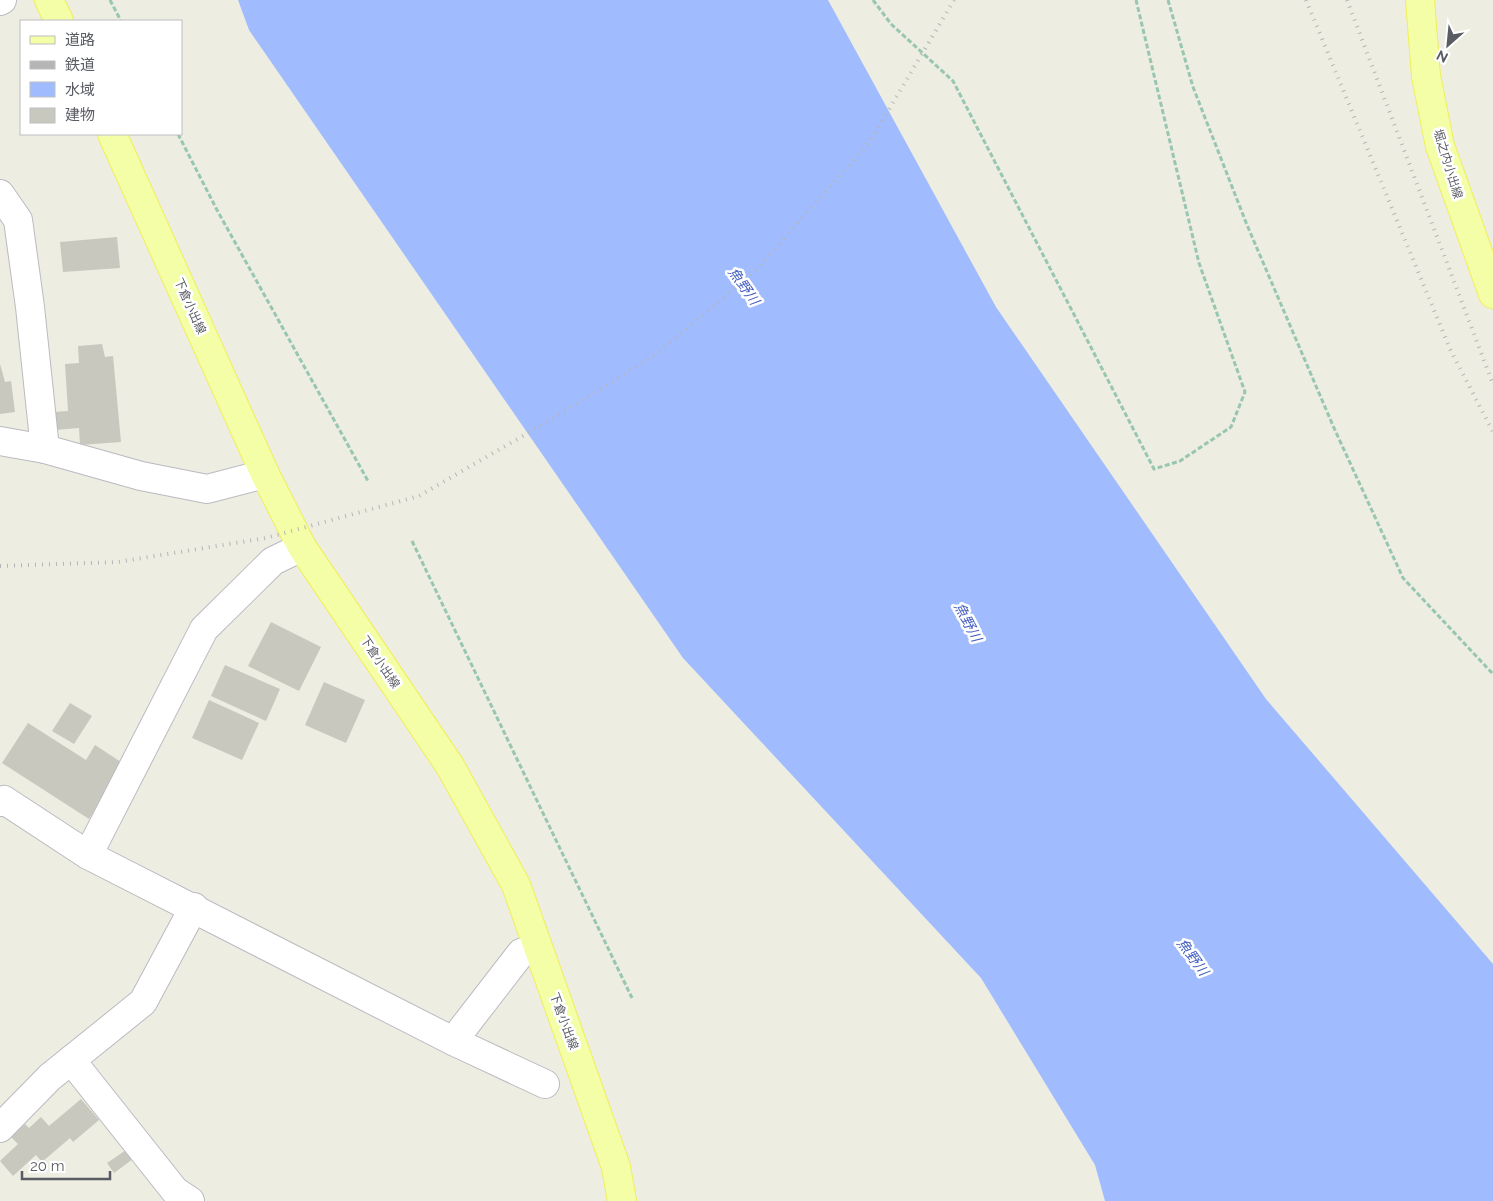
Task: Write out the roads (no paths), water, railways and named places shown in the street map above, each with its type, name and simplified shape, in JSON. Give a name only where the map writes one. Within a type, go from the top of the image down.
[{"type":"main road","points":[[49,0],[59,20]]},
{"type":"main road","name":"堀之内小出線","points":[[1420,0],[1426,76],[1440,146],[1493,294]]},
{"type":"main road","name":"下倉小出線","points":[[112,135],[265,474],[302,547],[450,766],[516,885],[616,1167],[622,1201]]},
{"type":"street","points":[[0,194],[18,220],[30,307],[45,449]]},
{"type":"street","points":[[0,442],[45,449],[141,476],[206,489],[265,474]]},
{"type":"street","points":[[88,855],[204,629],[273,561],[302,547]]},
{"type":"street","points":[[0,802],[4,800],[88,855],[194,907],[453,1041],[545,1084]]},
{"type":"street","points":[[0,1128],[50,1077],[142,1002],[194,907]]},
{"type":"street","points":[[453,1041],[521,954],[538,948]]},
{"type":"street","points":[[71,1060],[175,1191],[190,1201]]},
{"type":"water","name":"魚野川","points":[[238,0],[828,0],[996,307],[1266,699],[1493,964],[1493,1201],[1105,1201],[1095,1165],[981,978],[683,658],[249,30]]},
{"type":"railway","points":[[0,566],[118,562],[266,538],[419,496],[559,415],[660,351],[753,273],[869,143],[954,0]]},
{"type":"railway","points":[[1306,0],[1450,349],[1493,432]]},
{"type":"railway","points":[[1347,0],[1493,384]]}]
